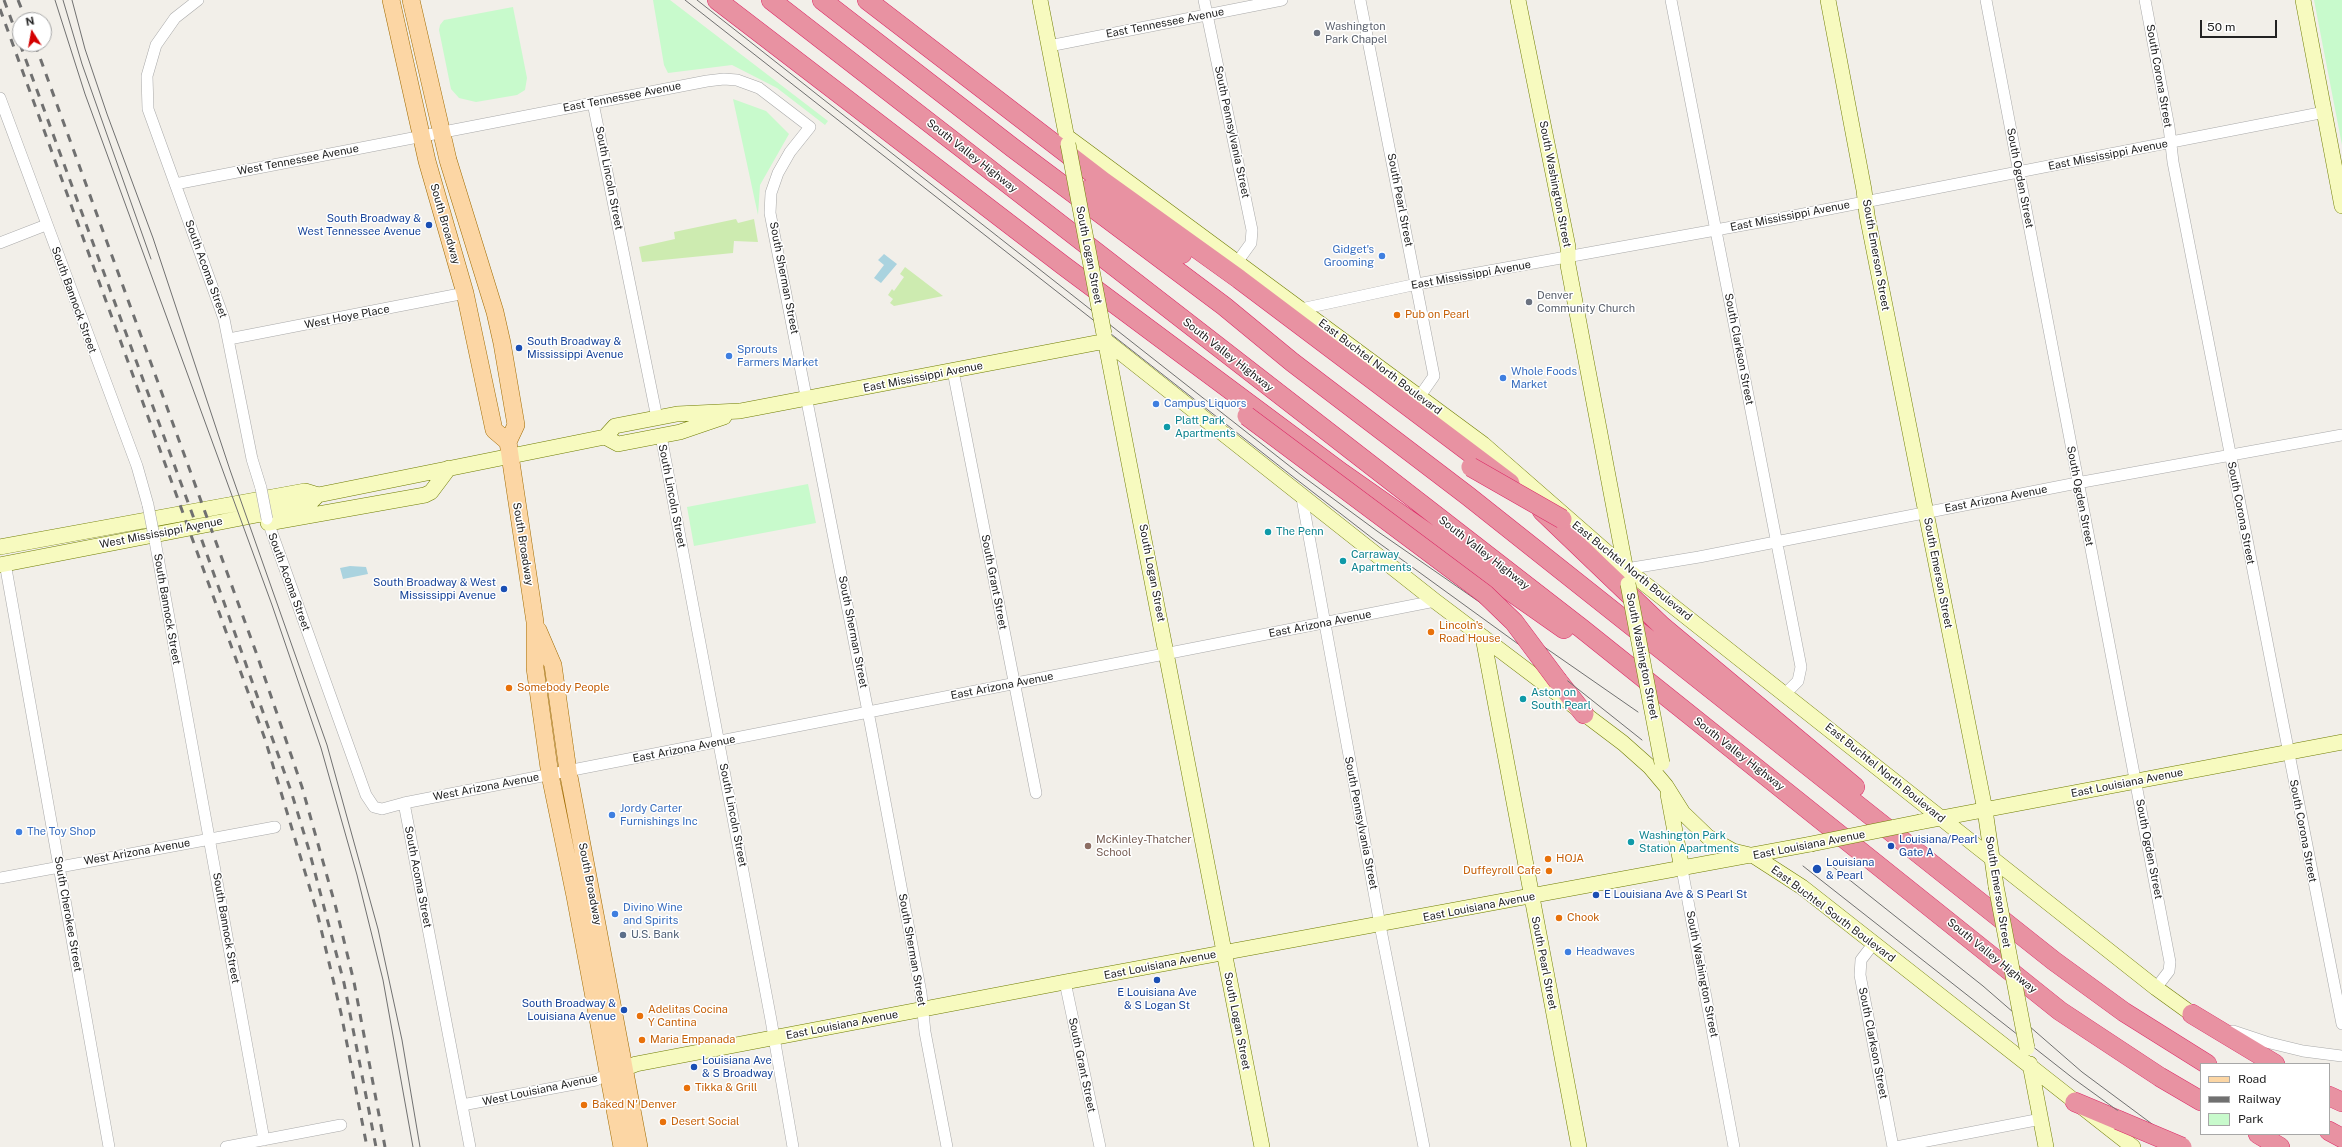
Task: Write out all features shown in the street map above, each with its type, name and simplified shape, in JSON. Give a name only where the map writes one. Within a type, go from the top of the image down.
[{"type":"highway","points":[[718,0],[1064,266],[1342,473],[1706,728]]},
{"type":"highway","points":[[726,0],[787,54]]},
{"type":"highway","name":"South Valley Highway","points":[[771,0],[1582,628],[2060,1010],[2160,1078],[2200,1100]]},
{"type":"highway","points":[[822,0],[1013,148],[1224,306],[1292,362],[1487,510],[2054,961],[2124,1012],[2206,1063]]},
{"type":"highway","points":[[867,0],[1104,182],[1245,284],[1495,471],[1556,524],[1662,626],[1826,761],[1945,874]]},
{"type":"highway","points":[[1013,148],[1046,156],[1126,216],[1234,290],[1471,467],[1562,519],[1581,532]]},
{"type":"highway","points":[[1064,266],[1247,416],[1485,594],[1514,622],[1584,714]]},
{"type":"highway","points":[[2192,1014],[2273,1063]]},
{"type":"highway","points":[[2330,1096],[2342,1102]]},
{"type":"highway","points":[[2075,1102],[2182,1147]]},
{"type":"highway","points":[[2330,1132],[2342,1138]]},
{"type":"highway","points":[[2260,1135],[2280,1147]]},
{"type":"main road","name":"South Broadway","points":[[391,0],[421,136],[443,221],[464,293],[494,430],[509,449]]},
{"type":"main road","name":"South Broadway","points":[[411,0],[448,160],[495,312],[502,344],[516,425],[509,449],[535,622],[534,668],[550,774],[617,1071],[639,1147]]},
{"type":"main road","name":"South Logan Street","points":[[1040,0],[1168,654],[1262,1147]]},
{"type":"main road","name":"South Washington Street","points":[[1518,0],[1568,247],[1568,258],[1682,869]]},
{"type":"main road","name":"South Emerson Street","points":[[1828,0],[1865,201],[1985,810],[1996,886],[2046,1147]]},
{"type":"main road","points":[[2303,0],[2342,206]]},
{"type":"main road","name":"East Buchtel North Boulevard","points":[[1067,140],[1238,261],[1483,444],[1581,532],[1626,569],[1786,693],[2156,988],[2192,1014]]},
{"type":"main road","name":"East Mississippi Avenue","points":[[611,440],[614,426],[677,414],[740,411],[808,399],[953,371],[1105,338]]},
{"type":"main road","name":"East Buchtel South Boulevard","points":[[1105,338],[1302,498],[1644,761],[1666,786],[1683,813],[1708,837],[1734,851],[1754,856],[1802,887],[2133,1147]]},
{"type":"main road","name":"East Mississippi Avenue","points":[[509,449],[661,436],[680,432],[740,411]]},
{"type":"main road","name":"West Mississippi Avenue","points":[[0,547],[305,491],[318,495],[449,468],[509,449]]},
{"type":"main road","points":[[267,521],[425,495],[431,492],[449,468]]},
{"type":"main road","name":"West Mississippi Avenue","points":[[3,564],[308,505],[318,495]]},
{"type":"main road","points":[[3,564],[17,554],[76,539],[101,529]]},
{"type":"main road","name":"South Broadway","points":[[535,622],[553,665],[568,771],[617,1071],[622,1147]]},
{"type":"main road","name":"South Pearl Street","points":[[1483,637],[1579,1147]]},
{"type":"main road","name":"East Louisiana Avenue","points":[[617,1071],[636,1064],[1065,982],[1754,856],[1920,822],[2342,742]]},
{"type":"street","name":"South Acoma Street","points":[[198,0],[175,18],[164,31],[150,60],[147,76],[148,109],[224,319],[252,459],[261,488],[267,521],[366,795],[378,809],[404,803],[470,1147]]},
{"type":"street","name":"South Pennsylvania Street","points":[[1204,0],[1252,230],[1251,243],[1238,261]]},
{"type":"street","name":"East Tennessee Avenue","points":[[1049,46],[1282,0]]},
{"type":"street","name":"South Pearl Street","points":[[1360,0],[1434,376],[1420,396]]},
{"type":"street","name":"South Clarkson Street","points":[[1671,0],[1801,667],[1798,681],[1786,693]]},
{"type":"street","name":"South Ogden Street","points":[[1986,0],[2077,483],[2170,962],[2168,971],[2156,988]]},
{"type":"street","name":"South Corona Street","points":[[2145,0],[2170,143],[2230,456],[2287,752],[2342,1024]]},
{"type":"street","name":"East Tennessee Avenue","points":[[421,136],[707,81],[737,80],[769,94],[810,127]]},
{"type":"street","name":"South Bannock Street","points":[[0,98],[137,466],[148,505],[264,1140]]},
{"type":"street","name":"South Lincoln Street","points":[[594,103],[657,418]]},
{"type":"street","name":"East Mississippi Avenue","points":[[1301,309],[1417,284],[1568,258],[1716,230],[2325,112]]},
{"type":"street","name":"South Sherman Street","points":[[810,127],[780,168],[774,184],[770,203],[772,223],[808,399],[868,713],[921,993],[922,1010],[947,1147]]},
{"type":"street","name":"West Tennessee Avenue","points":[[175,184],[421,136]]},
{"type":"street","points":[[0,243],[46,225]]},
{"type":"street","name":"West Hoye Place","points":[[229,339],[464,293]]},
{"type":"street","name":"South Grant Street","points":[[953,371],[1036,793]]},
{"type":"street","name":"East Arizona Avenue","points":[[1626,569],[1776,542],[2077,483],[2342,435]]},
{"type":"street","name":"South Lincoln Street","points":[[661,436],[774,1038],[793,1147]]},
{"type":"street","name":"South Pennsylvania Street","points":[[1302,498],[1380,925],[1424,1147]]},
{"type":"street","name":"South Cherokee Street","points":[[3,564],[109,1147]]},
{"type":"street","name":"East Arizona Avenue","points":[[568,771],[1435,601]]},
{"type":"street","name":"West Arizona Avenue","points":[[404,803],[568,771]]},
{"type":"street","name":"West Arizona Avenue","points":[[0,878],[275,827]]},
{"type":"street","name":"South Washington Street","points":[[1682,869],[1734,1147]]},
{"type":"street","name":"South Clarkson Street","points":[[1874,944],[1861,960],[1860,975],[1893,1147]]},
{"type":"street","name":"South Grant Street","points":[[1065,982],[1100,1147]]},
{"type":"street","points":[[2192,1014],[2266,1042],[2303,1051],[2342,1056]]},
{"type":"street","name":"West Louisiana Avenue","points":[[462,1105],[596,1080],[617,1071]]},
{"type":"street","points":[[1896,1147],[2041,1119]]},
{"type":"street","points":[[226,1147],[341,1125]]},
{"type":"green space","points":[[653,0],[670,0],[828,121],[825,125],[777,88],[732,65],[668,73],[664,65]]},
{"type":"green space","points":[[2314,0],[2342,0],[2342,145]]},
{"type":"green space","points":[[513,7],[527,78],[525,90],[517,95],[476,102],[459,98],[451,89],[439,30],[440,25],[444,20]]},
{"type":"green space","points":[[733,99],[766,111],[789,134],[760,185],[758,215]]},
{"type":"green space","points":[[736,219],[738,223],[754,219],[758,242],[734,241],[733,253],[642,262],[639,247],[675,239],[674,232]]},
{"type":"green space","points":[[905,267],[943,296],[894,306],[890,303],[893,299],[888,295],[892,289],[894,291],[904,277],[900,274]]},
{"type":"green space","points":[[808,484],[816,523],[694,546],[687,507]]},
{"type":"water","points":[[884,254],[897,264],[881,283],[874,278],[884,265],[878,260]]},
{"type":"water","points":[[350,566],[366,567],[368,574],[343,579],[340,568]]},
{"type":"tram line","points":[[55,0],[85,94],[272,605],[321,748],[357,875],[383,980],[413,1147]]},
{"type":"tram line","points":[[63,0],[82,64],[151,259]]},
{"type":"tram line","points":[[72,0],[85,49],[107,114],[153,238],[230,470],[327,745],[378,929],[402,1040],[420,1147]]},
{"type":"tram line","points":[[685,0],[1372,538],[1554,670],[1642,740]]},
{"type":"tram line","points":[[697,0],[1301,475],[1377,531],[1638,712]]},
{"type":"tram line","points":[[1827,862],[1983,986],[2082,1072],[2183,1147]]},
{"type":"tram line","points":[[1803,866],[2074,1079],[2168,1147]]},
{"type":"railway","points":[[4,0],[12,22]]},
{"type":"railway","points":[[18,0],[23,12]]},
{"type":"railway","points":[[0,9],[265,739],[317,912],[341,1013],[367,1147]]},
{"type":"railway","points":[[23,52],[200,535],[291,791],[309,850],[344,983],[376,1147]]},
{"type":"railway","points":[[38,52],[257,655],[302,787],[336,908],[354,982],[385,1147]]},
{"type":"place","name":"Washington Park Chapel","points":[[1317,33]]},
{"type":"place","name":"South Broadway & West Tennessee Avenue","points":[[429,225]]},
{"type":"place","name":"Gidget's Grooming","points":[[1382,256]]},
{"type":"place","name":"Denver Community Church","points":[[1529,302]]},
{"type":"place","name":"Pub on Pearl","points":[[1397,315]]},
{"type":"place","name":"South Broadway & Mississippi Avenue","points":[[519,348]]},
{"type":"place","name":"Sprouts Farmers Market","points":[[729,356]]},
{"type":"place","name":"Whole Foods Market","points":[[1503,378]]},
{"type":"place","name":"Campus Liquors","points":[[1156,404]]},
{"type":"place","name":"Platt Park Apartments","points":[[1167,427]]},
{"type":"place","name":"The Penn","points":[[1268,532]]},
{"type":"place","name":"Carraway Apartments","points":[[1343,561]]},
{"type":"place","name":"South Broadway & West Mississippi Avenue","points":[[504,589]]},
{"type":"place","name":"Lincoln's Road House","points":[[1431,632]]},
{"type":"place","name":"Somebody People","points":[[509,688]]},
{"type":"place","name":"Aston on South Pearl","points":[[1523,699]]},
{"type":"place","name":"Jordy Carter Furnishings Inc","points":[[612,815]]},
{"type":"place","name":"The Toy Shop","points":[[19,832]]},
{"type":"place","name":"Washington Park Station Apartments","points":[[1631,842]]},
{"type":"place","name":"McKinley-Thatcher School","points":[[1088,846]]},
{"type":"place","name":"Louisiana/Pearl Gate A","points":[[1891,846]]},
{"type":"place","name":"HOJA","points":[[1548,859]]},
{"type":"place","name":"Louisiana & Pearl","points":[[1817,869]]},
{"type":"place","name":"Duffeyroll Cafe","points":[[1549,871]]},
{"type":"place","name":"E Louisiana Ave & S Pearl St","points":[[1596,895]]},
{"type":"place","name":"Divino Wine and Spirits","points":[[615,914]]},
{"type":"place","name":"Chook","points":[[1559,918]]},
{"type":"place","name":"U.S. Bank","points":[[623,935]]},
{"type":"place","name":"Headwaves","points":[[1568,952]]},
{"type":"place","name":"E Louisiana Ave & S Logan St","points":[[1157,980]]},
{"type":"place","name":"South Broadway & Louisiana Avenue","points":[[624,1010]]},
{"type":"place","name":"Adelitas Cocina Y Cantina","points":[[640,1016]]},
{"type":"place","name":"Maria Empanada","points":[[642,1040]]},
{"type":"place","name":"Louisiana Ave & S Broadway","points":[[694,1067]]},
{"type":"place","name":"Tikka & Grill","points":[[687,1088]]},
{"type":"place","name":"Baked N' Denver","points":[[584,1105]]},
{"type":"place","name":"Desert Social","points":[[663,1122]]}]
